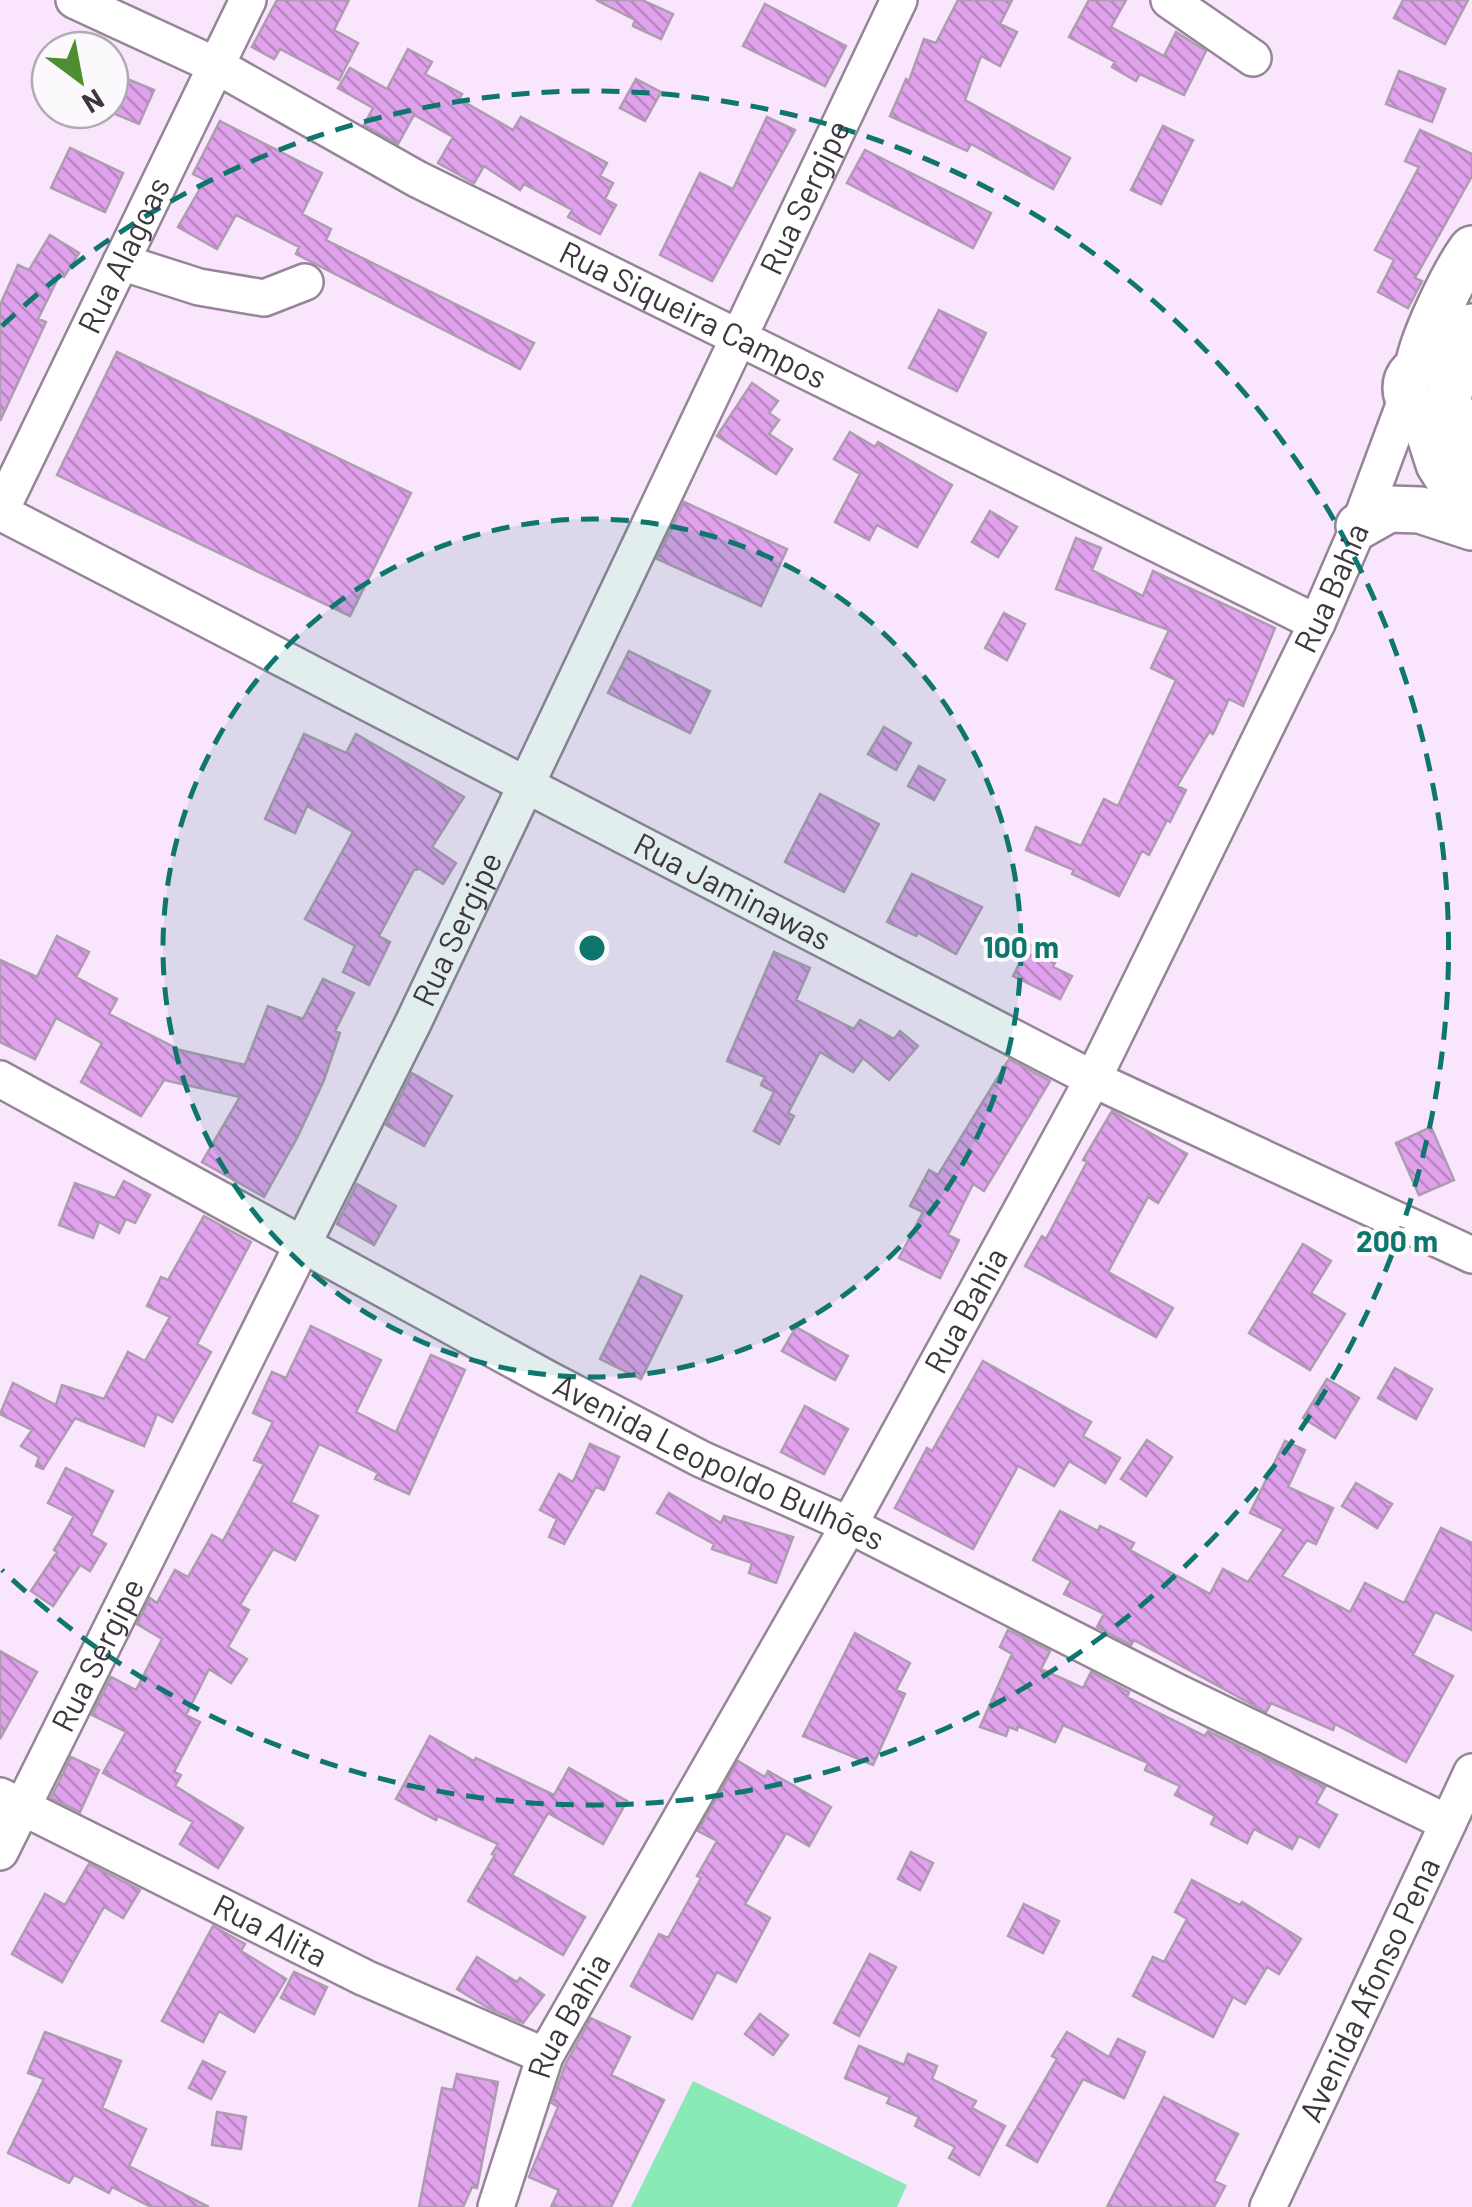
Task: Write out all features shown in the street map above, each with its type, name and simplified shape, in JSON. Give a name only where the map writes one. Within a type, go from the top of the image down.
[{"type":"main road","points":[[1472,249],[1457,268],[1421,350],[1439,464],[1472,516]]},
{"type":"main road","points":[[1429,390],[1457,366],[1472,326]]},
{"type":"main road","points":[[1429,390],[1472,456]]},
{"type":"main road","points":[[1358,526],[1389,509],[1420,510],[1472,526]]},
{"type":"street","name":"Rua Siqueira Campos","points":[[74,0],[217,66],[417,180],[1317,623]]},
{"type":"street","name":"Rua Alagoas","points":[[0,512],[248,0]]},
{"type":"street","name":"Rua Sergipe","points":[[0,1852],[11,1802],[303,1243],[413,1022],[900,0]]},
{"type":"street","points":[[1169,0],[1253,58]]},
{"type":"street","points":[[121,262],[199,287],[264,298],[306,282]]},
{"type":"street","name":"Rua Bahia","points":[[496,2207],[545,2056],[850,1525],[1092,1080],[1317,623],[1358,526],[1429,390]]},
{"type":"street","name":"Rua Jaminawas","points":[[0,512],[1092,1080],[1472,1255]]},
{"type":"street","name":"Avenida Leopoldo Bulhões","points":[[0,1079],[548,1380],[701,1459],[850,1525],[1177,1692],[1448,1823]]},
{"type":"street","name":"Avenida Afonso Pena","points":[[1268,2207],[1472,1772]]},
{"type":"street","name":"Rua Alita","points":[[11,1802],[364,1978],[545,2056]]},
{"type":"green space","points":[[693,2081],[907,2185],[897,2207],[631,2207]]},
{"type":"building","points":[[277,0],[349,0],[334,30],[358,43],[339,80],[280,49],[274,59],[252,47]]},
{"type":"building","points":[[596,0],[642,0],[673,14],[661,39],[633,26],[635,20]]},
{"type":"building","points":[[958,0],[1012,0],[1000,24],[1017,32],[1000,66],[981,56],[965,100],[1070,158],[1053,189],[971,144],[967,151],[890,116],[906,79],[909,81],[924,39],[936,43]]},
{"type":"building","points":[[1089,0],[1126,0],[1111,27],[1164,56],[1176,32],[1206,51],[1184,95],[1140,74],[1136,81],[1112,67],[1115,62],[1069,37]]},
{"type":"building","points":[[1403,0],[1468,0],[1445,44],[1394,18]]},
{"type":"building","points":[[765,4],[846,46],[825,86],[743,46]]},
{"type":"building","points":[[408,49],[432,62],[425,74],[513,130],[521,117],[607,163],[600,176],[613,183],[605,199],[616,205],[600,234],[568,217],[572,210],[524,184],[520,190],[484,166],[474,183],[438,163],[453,137],[414,115],[398,144],[364,125],[373,108],[338,88],[350,68],[387,89]]},
{"type":"building","points":[[1399,71],[1445,89],[1432,122],[1386,104]]},
{"type":"building","points":[[636,79],[661,92],[645,121],[620,108]]},
{"type":"building","points":[[130,80],[154,90],[139,124],[130,120]]},
{"type":"building","points":[[767,117],[795,130],[712,281],[660,255],[700,173],[733,189]]},
{"type":"building","points":[[220,121],[322,173],[302,214],[331,229],[326,240],[534,343],[520,369],[296,254],[299,247],[236,215],[217,249],[178,227],[205,180],[193,174]]},
{"type":"building","points":[[1163,126],[1193,140],[1161,204],[1131,190]]},
{"type":"building","points":[[1420,130],[1472,154],[1472,176],[1415,278],[1422,281],[1408,308],[1378,292],[1394,260],[1375,250],[1419,167],[1405,161]]},
{"type":"building","points":[[70,148],[123,173],[105,212],[51,188]]},
{"type":"building","points":[[865,150],[991,213],[973,248],[847,183]]},
{"type":"building","points":[[50,235],[79,253],[64,277],[60,274],[38,319],[46,322],[0,421],[0,305],[18,265],[29,270]]},
{"type":"building","points":[[939,310],[986,333],[957,391],[909,368]]},
{"type":"building","points":[[117,352],[411,493],[350,616],[57,475]]},
{"type":"building","points":[[752,383],[778,401],[769,413],[779,420],[769,434],[792,449],[776,474],[717,436]]},
{"type":"building","points":[[850,432],[875,447],[878,442],[952,485],[917,547],[877,525],[869,540],[835,522],[860,474],[834,459]]},
{"type":"building","points":[[684,502],[787,549],[761,606],[657,559]]},
{"type":"building","points":[[990,511],[1017,527],[998,557],[972,542]]},
{"type":"building","points":[[1076,538],[1101,548],[1092,570],[1143,596],[1153,571],[1275,628],[1243,706],[1229,699],[1213,734],[1209,732],[1177,786],[1186,790],[1170,822],[1167,820],[1149,855],[1142,851],[1119,896],[1072,874],[1074,870],[1026,850],[1036,827],[1081,846],[1104,799],[1118,806],[1176,680],[1151,668],[1169,630],[1056,589]]},
{"type":"building","points":[[1004,613],[1025,624],[1007,660],[985,648]]},
{"type":"building","points":[[629,651],[710,691],[690,733],[608,693]]},
{"type":"building","points":[[884,727],[911,743],[896,770],[868,754]]},
{"type":"building","points":[[304,734],[346,753],[356,734],[464,797],[432,847],[456,863],[443,884],[420,869],[414,870],[379,936],[390,942],[369,985],[343,972],[355,946],[305,919],[353,832],[307,806],[295,833],[265,819]]},
{"type":"building","points":[[919,766],[945,780],[934,800],[908,786]]},
{"type":"building","points":[[820,794],[879,824],[844,892],[785,862]]},
{"type":"building","points":[[912,874],[982,907],[956,954],[918,933],[916,936],[887,922]]},
{"type":"building","points":[[57,936],[89,952],[76,977],[117,999],[109,1014],[180,1050],[245,1065],[268,1006],[303,1019],[323,979],[354,993],[335,1031],[340,1033],[324,1080],[264,1197],[202,1162],[240,1097],[164,1080],[141,1116],[81,1082],[102,1043],[56,1018],[35,1059],[0,1042],[0,960],[37,977]]},
{"type":"building","points":[[1029,944],[1057,958],[1053,967],[1072,976],[1060,999],[1013,976]]},
{"type":"building","points":[[774,952],[810,968],[796,1000],[854,1029],[860,1020],[894,1039],[900,1031],[918,1046],[889,1080],[863,1058],[853,1072],[820,1052],[788,1113],[794,1116],[779,1144],[754,1131],[774,1092],[761,1085],[765,1077],[727,1061]]},
{"type":"building","points":[[1009,1059],[1050,1081],[984,1191],[973,1184],[948,1235],[959,1240],[940,1278],[899,1258],[923,1212],[910,1206],[929,1170],[938,1175]]},
{"type":"building","points":[[412,1073],[452,1096],[424,1146],[386,1125]]},
{"type":"building","points":[[1112,1111],[1187,1154],[1158,1203],[1148,1197],[1108,1272],[1173,1308],[1156,1337],[1025,1266],[1042,1236],[1046,1239],[1087,1162],[1083,1160]]},
{"type":"building","points":[[1431,1127],[1454,1180],[1419,1195],[1396,1143]]},
{"type":"building","points":[[124,1181],[150,1195],[135,1223],[126,1219],[119,1233],[99,1222],[93,1238],[59,1225],[75,1183],[115,1198]]},
{"type":"building","points":[[357,1184],[396,1206],[374,1245],[337,1224]]},
{"type":"building","points":[[204,1216],[251,1242],[197,1344],[211,1352],[172,1422],[157,1414],[144,1446],[75,1418],[43,1469],[36,1466],[39,1457],[21,1446],[32,1430],[0,1414],[13,1383],[56,1405],[62,1385],[104,1399],[128,1352],[145,1361],[170,1317],[147,1306],[161,1277],[168,1280]]},
{"type":"building","points":[[1303,1244],[1331,1261],[1311,1293],[1345,1314],[1310,1370],[1249,1333]]},
{"type":"building","points":[[641,1276],[682,1296],[641,1379],[600,1359]]},
{"type":"building","points":[[311,1326],[381,1360],[356,1412],[396,1432],[431,1355],[465,1370],[409,1494],[375,1479],[378,1473],[319,1444],[291,1502],[318,1516],[295,1560],[273,1549],[240,1605],[249,1610],[228,1647],[247,1659],[231,1683],[209,1669],[186,1715],[200,1722],[174,1772],[181,1775],[175,1786],[243,1828],[218,1868],[180,1844],[193,1822],[103,1773],[126,1732],[92,1715],[111,1677],[136,1690],[162,1639],[137,1624],[150,1598],[157,1603],[175,1570],[188,1577],[212,1535],[223,1541],[264,1464],[254,1460],[273,1422],[253,1413],[272,1372],[286,1378]]},
{"type":"building","points":[[796,1327],[848,1356],[835,1380],[782,1351]]},
{"type":"building","points":[[983,1361],[1091,1422],[1083,1436],[1120,1458],[1105,1483],[1069,1461],[1054,1486],[1018,1466],[973,1549],[895,1508],[927,1448],[932,1451]]},
{"type":"building","points":[[1395,1368],[1432,1389],[1416,1419],[1378,1398]]},
{"type":"building","points":[[1327,1379],[1359,1398],[1335,1438],[1303,1418]]},
{"type":"building","points":[[805,1406],[848,1429],[824,1474],[781,1452]]},
{"type":"building","points":[[1147,1440],[1172,1457],[1146,1496],[1121,1479]]},
{"type":"building","points":[[1285,1441],[1305,1450],[1288,1487],[1333,1508],[1316,1544],[1307,1540],[1282,1576],[1350,1612],[1365,1583],[1404,1603],[1441,1528],[1472,1543],[1472,1630],[1435,1612],[1413,1655],[1453,1676],[1406,1762],[1335,1724],[1333,1730],[1271,1703],[1266,1712],[1134,1640],[1131,1645],[1097,1627],[1104,1614],[1064,1594],[1071,1581],[1033,1560],[1060,1511],[1098,1531],[1100,1526],[1134,1543],[1130,1550],[1210,1594],[1223,1569],[1248,1582],[1284,1529],[1250,1513]]},
{"type":"building","points":[[590,1444],[619,1457],[604,1490],[596,1487],[564,1544],[549,1537],[557,1519],[540,1510],[559,1474],[573,1482]]},
{"type":"building","points":[[66,1468],[113,1491],[91,1535],[106,1544],[90,1571],[80,1565],[53,1606],[31,1591],[57,1552],[54,1550],[74,1516],[48,1503]]},
{"type":"building","points":[[1356,1483],[1392,1504],[1377,1528],[1342,1506]]},
{"type":"building","points":[[669,1493],[721,1523],[724,1516],[793,1537],[776,1583],[749,1573],[752,1563],[712,1549],[714,1544],[657,1513]]},
{"type":"building","points":[[1008,1630],[1050,1651],[1041,1669],[1083,1688],[1091,1672],[1129,1692],[1127,1697],[1205,1736],[1208,1731],[1325,1787],[1316,1803],[1337,1815],[1319,1847],[1299,1836],[1292,1849],[1254,1829],[1247,1843],[1211,1824],[1215,1816],[1175,1795],[1180,1786],[1145,1770],[1148,1763],[1063,1725],[1055,1742],[1018,1726],[1017,1730],[1009,1727],[1006,1736],[980,1727],[1012,1654],[1000,1647]]},
{"type":"building","points":[[855,1633],[910,1663],[896,1690],[905,1694],[873,1765],[803,1736]]},
{"type":"building","points":[[0,1651],[37,1672],[0,1739]]},
{"type":"building","points":[[430,1736],[474,1761],[476,1758],[554,1795],[569,1768],[627,1801],[603,1844],[548,1813],[512,1875],[585,1917],[563,1955],[468,1901],[498,1844],[438,1816],[436,1820],[396,1799]]},
{"type":"building","points":[[71,1757],[99,1770],[80,1812],[51,1798]]},
{"type":"building","points":[[738,1761],[765,1777],[768,1771],[831,1807],[809,1846],[786,1833],[745,1904],[770,1918],[736,1982],[717,1972],[692,2019],[631,1986],[659,1934],[668,1938],[701,1878],[697,1876],[717,1841],[698,1831]]},
{"type":"building","points":[[911,1852],[933,1863],[920,1890],[898,1879]]},
{"type":"building","points":[[89,1864],[140,1890],[123,1918],[104,1907],[62,1982],[12,1954],[45,1894],[65,1905]]},
{"type":"building","points":[[1192,1880],[1240,1905],[1242,1902],[1301,1939],[1279,1974],[1267,1967],[1245,2004],[1233,1997],[1213,2037],[1133,1996],[1153,1957],[1164,1962],[1187,1919],[1175,1912]]},
{"type":"building","points":[[1024,1904],[1059,1921],[1043,1953],[1008,1936]]},
{"type":"building","points":[[213,1926],[245,1944],[241,1951],[286,1979],[254,2032],[219,2011],[203,2042],[162,2021]]},
{"type":"building","points":[[870,1954],[896,1967],[859,2036],[834,2023]]},
{"type":"building","points":[[477,1957],[544,1995],[523,2023],[457,1989]]},
{"type":"building","points":[[294,1972],[327,1987],[314,2014],[281,1998]]},
{"type":"building","points":[[760,2014],[788,2035],[773,2055],[745,2034]]},
{"type":"building","points":[[591,2018],[630,2037],[611,2075],[664,2100],[611,2207],[551,2207],[559,2190],[529,2177],[558,2107],[552,2103],[565,2065]]},
{"type":"building","points":[[45,2032],[121,2061],[102,2108],[146,2129],[129,2166],[209,2207],[151,2207],[112,2187],[109,2193],[74,2175],[69,2183],[8,2153],[44,2079],[28,2073]]},
{"type":"building","points":[[1067,2032],[1109,2057],[1118,2039],[1145,2052],[1124,2098],[1083,2079],[1037,2162],[1007,2145],[1057,2059],[1052,2056]]},
{"type":"building","points":[[859,2046],[904,2065],[908,2054],[937,2066],[932,2079],[976,2101],[972,2108],[1005,2126],[979,2175],[949,2158],[955,2147],[915,2126],[919,2117],[887,2103],[890,2097],[845,2078]]},
{"type":"building","points":[[203,2061],[225,2072],[211,2099],[189,2088]]},
{"type":"building","points":[[457,2074],[498,2082],[477,2188],[472,2187],[463,2207],[419,2207],[442,2088],[453,2090]]},
{"type":"building","points":[[1164,2097],[1238,2134],[1214,2181],[1225,2186],[1214,2207],[1107,2207]]},
{"type":"building","points":[[217,2112],[246,2117],[241,2149],[212,2145]]}]
